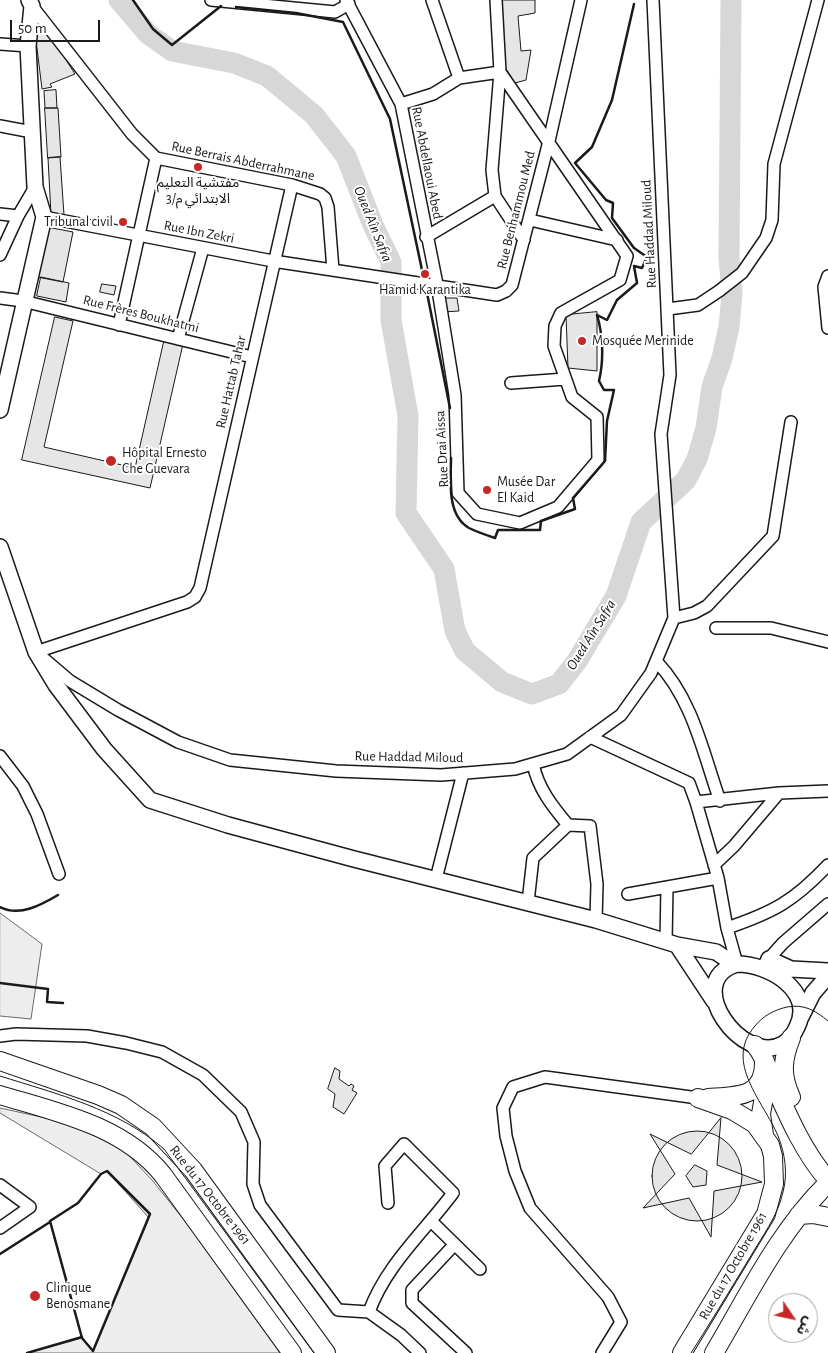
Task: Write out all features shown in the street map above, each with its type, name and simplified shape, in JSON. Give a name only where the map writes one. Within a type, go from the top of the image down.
[{"type":"main road","points":[[0,410],[23,301],[44,217],[35,187],[28,46],[30,3]]},
{"type":"main road","points":[[0,547],[36,652],[56,685],[104,749],[150,800],[228,825],[596,920],[672,944],[716,952],[736,964],[766,963],[791,969],[828,973]]},
{"type":"main road","points":[[672,944],[714,1001],[728,1026],[762,1057],[814,1165],[828,1180]]},
{"type":"main road","points":[[766,963],[797,996],[801,1006],[801,1019]]},
{"type":"main road","points":[[714,1001],[718,980],[736,964]]},
{"type":"main road","points":[[782,979],[808,982],[828,973]]},
{"type":"main road","points":[[828,973],[813,993],[791,1038],[783,1061],[784,1078],[823,1160],[828,1180]]},
{"type":"main road","points":[[762,1057],[791,1038]]},
{"type":"main road","points":[[698,1098],[746,1094],[757,1086],[763,1075],[762,1057]]},
{"type":"main road","points":[[762,1057],[761,1114],[764,1135]]},
{"type":"main road","name":"Rue du 17 Octobre 1961","points":[[0,1061],[98,1095],[121,1106],[154,1127],[193,1170],[326,1353]]},
{"type":"main road","name":"Rue du 17 Octobre 1961","points":[[0,1095],[95,1126],[115,1135],[143,1153],[163,1175],[292,1353]]},
{"type":"main road","name":"Rue du 17 Octobre 1961","points":[[682,1353],[766,1214],[771,1198],[774,1169],[773,1156],[764,1135],[744,1116],[718,1104],[698,1098]]},
{"type":"main road","name":"Rue du 17 Octobre 1961","points":[[714,1353],[782,1238],[828,1180]]},
{"type":"main road","points":[[799,1215],[813,1214],[828,1217]]},
{"type":"street","points":[[211,0],[256,1],[335,12],[348,2]]},
{"type":"street","points":[[432,0],[459,78]]},
{"type":"street","points":[[496,0],[500,72],[492,170],[495,196],[524,240]]},
{"type":"street","points":[[549,141],[581,0]]},
{"type":"street","name":"Rue Haddad Miloud","points":[[36,652],[70,681],[118,710],[178,742],[230,760],[336,771],[441,775],[516,769],[567,754],[621,715],[657,662],[674,618],[661,434],[670,375],[653,0]]},
{"type":"street","points":[[668,309],[698,305],[719,291],[742,273],[766,238],[772,220],[774,164],[818,0]]},
{"type":"street","name":"Rue Abdellaoui Abed","points":[[348,2],[401,104],[426,237],[437,284]]},
{"type":"street","name":"Rue Berrais Abderrahmane","points":[[30,3],[132,134],[156,158],[292,185],[320,194],[325,198],[328,207],[332,270]]},
{"type":"street","points":[[0,44],[28,46]]},
{"type":"street","points":[[401,104],[433,94],[459,78],[500,72]]},
{"type":"street","name":"Rue Drai Aissa","points":[[437,284],[455,395],[458,493],[477,514],[520,523],[558,507],[598,460],[597,417],[572,397],[554,346],[555,326],[561,314],[620,280],[627,256],[500,72]]},
{"type":"street","points":[[0,126],[32,132]]},
{"type":"street","name":"Rue Benhammou Med","points":[[348,273],[424,284],[437,284],[498,295],[506,291],[512,285],[549,141]]},
{"type":"street","points":[[119,325],[156,158]]},
{"type":"street","name":"Rue Hattab Tahar","points":[[36,652],[188,602],[195,597],[200,588],[292,185]]},
{"type":"street","points":[[0,255],[18,216],[35,187]]},
{"type":"street","points":[[426,237],[495,196]]},
{"type":"street","points":[[0,214],[18,216]]},
{"type":"street","name":"Rue Ibn Zekri","points":[[44,217],[274,262],[348,273]]},
{"type":"street","points":[[530,220],[617,240]]},
{"type":"street","points":[[178,339],[203,248]]},
{"type":"street","points":[[828,276],[824,287],[828,328]]},
{"type":"street","name":"Rue Frères Boukhatmi","points":[[0,298],[23,301],[252,357]]},
{"type":"street","points":[[511,382],[565,379]]},
{"type":"street","points":[[674,618],[694,613],[707,606],[773,536],[791,422]]},
{"type":"street","points":[[716,628],[770,628],[828,642]]},
{"type":"street","points":[[657,662],[670,678],[692,715],[720,801]]},
{"type":"street","points":[[590,737],[689,783],[718,878],[736,964]]},
{"type":"street","points":[[0,756],[24,786],[37,814],[58,874]]},
{"type":"street","points":[[532,764],[536,779],[550,803],[568,825]]},
{"type":"street","points":[[436,879],[463,773]]},
{"type":"street","points":[[696,802],[720,801],[779,793],[828,791]]},
{"type":"street","points":[[714,865],[734,846],[779,793]]},
{"type":"street","points":[[528,902],[533,858],[568,825],[590,826],[597,884],[596,920]]},
{"type":"street","points":[[727,928],[779,908],[796,897],[828,865]]},
{"type":"street","points":[[628,894],[718,878]]},
{"type":"street","points":[[667,887],[672,944]]},
{"type":"street","points":[[766,963],[828,904]]},
{"type":"street","points":[[0,1036],[16,1034],[87,1036],[126,1043],[162,1052],[203,1075],[241,1112],[254,1142],[253,1184],[266,1212],[338,1310],[369,1312],[401,1335],[420,1353]]},
{"type":"street","points":[[602,1353],[621,1322],[608,1297],[530,1208],[515,1171],[506,1136],[503,1108],[513,1087],[545,1077],[698,1098]]},
{"type":"street","points":[[369,1312],[377,1290],[399,1257],[432,1221],[453,1193],[404,1144],[385,1166],[388,1203]]},
{"type":"street","points":[[0,1185],[30,1207],[0,1228]]},
{"type":"street","points":[[432,1221],[480,1269]]},
{"type":"street","points":[[454,1244],[412,1290],[412,1304],[466,1353]]},
{"type":"shaded area","points":[[0,913],[42,944],[31,1019],[0,1016]]},
{"type":"shaded area","points":[[0,1108],[64,1122],[122,1148],[152,1180],[184,1220],[280,1353],[27,1353],[82,1338],[93,1351],[149,1218],[107,1171],[101,1174],[0,1113]]},
{"type":"building","points":[[501,0],[535,0],[535,13],[518,16],[521,51],[531,50],[526,80],[515,83],[503,64]]},
{"type":"building","points":[[47,30],[75,74],[50,84],[52,87],[42,89],[35,32]]},
{"type":"building","points":[[56,90],[57,108],[45,108],[44,91]]},
{"type":"building","points":[[45,108],[58,108],[61,157],[48,158]]},
{"type":"building","points":[[60,157],[64,215],[51,215],[48,158]]},
{"type":"building","points":[[47,227],[73,232],[63,282],[37,277]]},
{"type":"building","name":"Hamid Karantika","points":[[428,269],[429,277],[423,278],[422,270]]},
{"type":"building","points":[[41,277],[69,283],[66,302],[37,296]]},
{"type":"building","points":[[102,284],[116,286],[114,295],[100,292]]},
{"type":"building","points":[[443,298],[457,298],[459,311],[443,312]]},
{"type":"building","name":"Mosquée Merinide","points":[[597,312],[597,371],[568,368],[566,315]]},
{"type":"building","points":[[55,317],[73,321],[44,447],[135,468],[164,340],[183,344],[150,488],[22,460]]},
{"type":"building","points":[[335,1068],[340,1071],[339,1079],[349,1086],[351,1084],[354,1086],[352,1090],[357,1093],[344,1114],[333,1107],[335,1094],[328,1089]]},
{"type":"building","points":[[721,1118],[717,1165],[762,1182],[714,1191],[711,1237],[689,1198],[643,1208],[675,1174],[650,1134],[691,1154]]},
{"type":"building","points":[[688,1131],[706,1131],[722,1138],[735,1151],[742,1167],[742,1185],[735,1201],[722,1214],[706,1221],[688,1221],[672,1214],[659,1201],[652,1185],[652,1167],[659,1151],[672,1138]]},
{"type":"building","points":[[695,1165],[707,1171],[706,1185],[693,1187],[686,1176]]},
{"type":"waterway","name":"Oued Aîn Safra","points":[[119,0],[148,34],[172,51],[234,63],[267,76],[314,115],[346,156],[373,225],[391,262],[391,320],[408,416],[406,513],[444,569],[455,631],[465,651],[502,682],[532,694],[559,684],[577,661],[616,596],[641,522],[686,480],[697,459],[706,428],[712,387],[722,358],[729,327],[732,294],[729,257],[731,0]]},
{"type":"tram line","points":[[691,1353],[769,1227],[781,1201],[785,1185],[784,1156],[778,1136],[749,1082],[745,1068],[743,1054],[746,1040],[755,1026],[765,1016],[787,1007],[799,1006],[809,1009],[828,1021]]},
{"type":"tram line","points":[[0,1076],[65,1096],[107,1113],[127,1123],[164,1149],[314,1353]]},
{"type":"wall","points":[[133,0],[153,29],[172,45],[221,6]]},
{"type":"wall","points":[[451,458],[451,496],[456,515],[469,528],[495,538],[498,530],[540,530],[541,521],[575,509],[573,498],[605,461],[607,421],[614,390],[604,390],[599,381],[602,365],[602,348],[601,331],[597,315],[607,320],[617,300],[637,283],[634,266],[642,268],[647,257],[634,248],[612,218],[613,203],[606,200],[575,163],[592,147],[612,100],[634,4]]},
{"type":"wall","points":[[236,7],[296,13],[343,22],[390,119],[422,270]]},
{"type":"wall","points":[[427,293],[450,408]]},
{"type":"wall","points":[[0,907],[15,911],[23,910],[37,906],[58,895]]},
{"type":"wall","points":[[0,983],[48,989],[47,1002],[63,1003]]},
{"type":"wall","points":[[107,1171],[150,1214],[93,1351],[82,1338],[50,1221],[78,1203],[101,1174],[107,1171]]},
{"type":"wall","points":[[0,1254],[50,1222]]},
{"type":"wall","points":[[27,1353],[82,1337]]},
{"type":"place","name":"مفتشية التعليم الابتدائي م/3","points":[[198,167]]},
{"type":"place","name":"Tribunal civil","points":[[123,222]]},
{"type":"place","name":"Hamid Karantika","points":[[425,274]]},
{"type":"place","name":"Mosquée Merinide","points":[[582,341]]},
{"type":"place","name":"Hôpital Ernesto Che Guevara","points":[[111,461]]},
{"type":"place","name":"Musée Dar El Kaid","points":[[487,490]]},
{"type":"place","name":"Clinique Benosmane","points":[[35,1296]]}]
